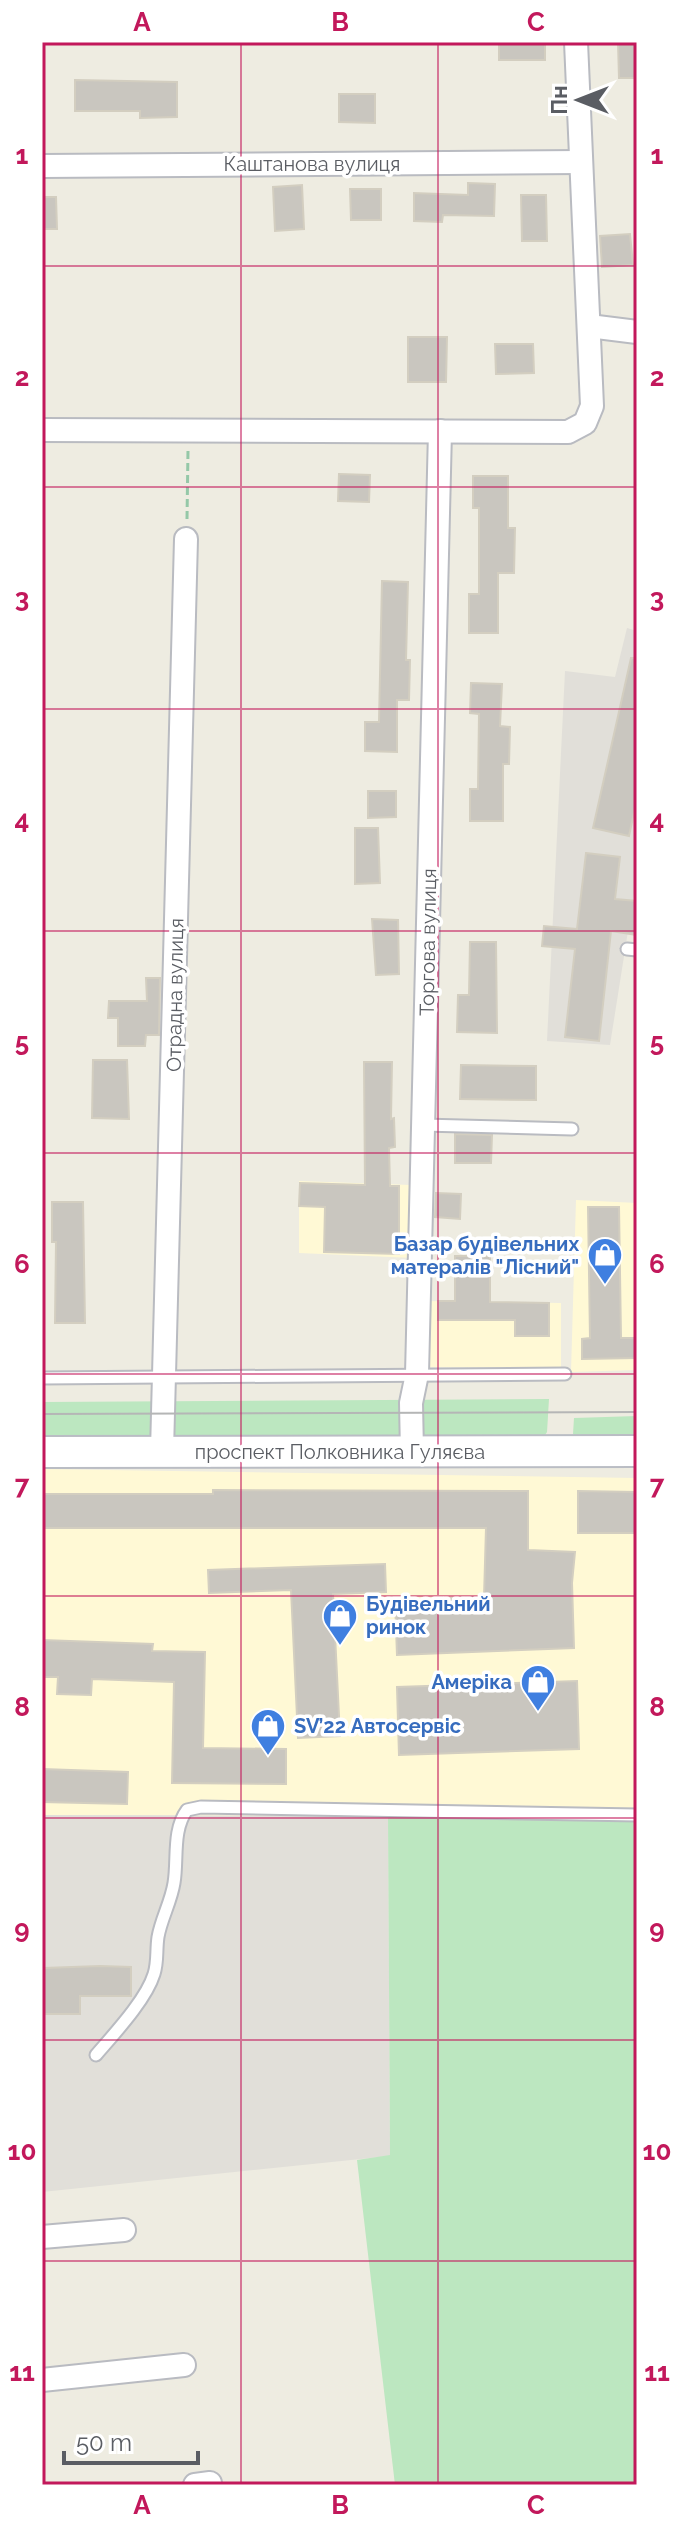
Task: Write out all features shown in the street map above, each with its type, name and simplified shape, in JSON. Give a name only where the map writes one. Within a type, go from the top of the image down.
[{"type":"main road","name":"проспект Полковника Гуляєва","points":[[42,1452],[637,1451]]},
{"type":"street","points":[[42,430],[568,432],[585,423],[592,406],[576,42]]},
{"type":"street","name":"Каштанова вулиця","points":[[42,166],[581,162]]},
{"type":"street","points":[[589,326],[637,332]]},
{"type":"street","name":"Торгова вулиця","points":[[412,1452],[411,1403],[417,1374],[440,431]]},
{"type":"street","name":"Отрадна вулиця","points":[[162,1451],[186,539]]},
{"type":"street","points":[[42,2237],[124,2230]]},
{"type":"street","points":[[42,2380],[184,2365]]},
{"type":"lane","points":[[423,1125],[572,1129]]},
{"type":"lane","points":[[42,1378],[565,1374]]},
{"type":"lane","points":[[96,2055],[153,1978],[158,1937],[175,1882],[179,1830],[187,1810],[201,1807],[637,1815]]},
{"type":"path","points":[[186,539],[189,430]]},
{"type":"shaded area","points":[[627,628],[637,631],[637,874],[610,1045],[547,1041],[565,671],[615,677]]},
{"type":"shaded area","points":[[299,1181],[411,1185],[413,1258],[299,1253]]},
{"type":"shaded area","name":"Базар будівельних матералів \"Лісний\"","points":[[576,1200],[637,1203],[637,1370],[571,1372]]},
{"type":"shaded area","points":[[425,1301],[561,1303],[561,1368],[422,1367]]},
{"type":"shaded area","name":"Будівельний ринок","points":[[42,1469],[637,1478],[637,1818],[42,1815]]},
{"type":"shaded area","points":[[42,1815],[388,1816],[390,2156],[42,2192]]},
{"type":"green space","points":[[549,1399],[547,1432],[542,1440],[42,1445],[42,1402]]},
{"type":"green space","points":[[637,1416],[637,1436],[579,1439],[573,1434],[574,1418]]},
{"type":"green space","points":[[388,1816],[637,1818],[637,2485],[395,2485],[357,2160],[390,2155]]},
{"type":"building","points":[[499,42],[545,42],[545,60],[499,60]]},
{"type":"building","points":[[618,42],[637,42],[637,78],[619,78]]},
{"type":"building","points":[[75,80],[177,82],[177,117],[140,118],[140,111],[75,111]]},
{"type":"building","points":[[339,94],[375,94],[375,123],[339,122]]},
{"type":"building","points":[[468,183],[495,184],[494,216],[443,215],[442,222],[414,221],[414,193],[468,195]]},
{"type":"building","points":[[302,185],[304,229],[275,231],[273,187]]},
{"type":"building","points":[[350,189],[381,189],[381,220],[351,220]]},
{"type":"building","points":[[521,195],[546,195],[547,241],[522,241]]},
{"type":"building","points":[[42,197],[56,197],[57,229],[42,229]]},
{"type":"building","points":[[630,234],[633,265],[602,267],[600,236]]},
{"type":"building","points":[[408,337],[447,337],[446,382],[408,382]]},
{"type":"building","points":[[495,344],[533,344],[534,373],[496,374]]},
{"type":"building","points":[[339,474],[370,475],[369,502],[338,501]]},
{"type":"building","points":[[473,476],[508,476],[508,528],[515,528],[514,573],[498,573],[498,633],[469,633],[469,594],[479,594],[479,508],[473,508]]},
{"type":"building","points":[[382,581],[408,582],[406,660],[410,660],[409,700],[397,700],[397,752],[365,751],[365,722],[379,722]]},
{"type":"building","points":[[631,658],[637,658],[637,799],[629,836],[593,828]]},
{"type":"building","points":[[471,683],[502,684],[500,726],[510,727],[509,764],[503,764],[503,821],[470,821],[470,789],[478,789],[479,714],[470,713]]},
{"type":"building","points":[[368,791],[396,791],[396,817],[368,818]]},
{"type":"building","points":[[355,828],[378,828],[380,883],[355,884]]},
{"type":"building","points":[[586,853],[620,857],[615,899],[637,901],[637,935],[611,931],[599,1041],[565,1037],[575,949],[542,946],[544,926],[577,929]]},
{"type":"building","points":[[372,919],[398,920],[399,974],[376,975]]},
{"type":"building","points":[[470,942],[496,942],[497,1033],[457,1032],[458,995],[469,995]]},
{"type":"building","points":[[146,978],[160,978],[159,1035],[146,1035],[145,1046],[118,1046],[118,1018],[108,1018],[109,1001],[147,1001]]},
{"type":"building","points":[[93,1060],[127,1060],[129,1119],[92,1118]]},
{"type":"building","points":[[364,1062],[392,1062],[391,1119],[394,1118],[395,1147],[389,1148],[390,1186],[399,1186],[399,1254],[324,1252],[325,1207],[299,1206],[300,1183],[365,1185]]},
{"type":"building","points":[[461,1065],[536,1066],[536,1100],[460,1099]]},
{"type":"building","points":[[455,1134],[492,1135],[491,1163],[455,1163]]},
{"type":"building","points":[[436,1193],[461,1194],[460,1219],[435,1217]]},
{"type":"building","points":[[52,1202],[83,1202],[85,1323],[55,1323],[56,1242],[52,1242]]},
{"type":"building","points":[[588,1207],[619,1207],[621,1338],[637,1338],[637,1358],[582,1359],[582,1339],[590,1338]]},
{"type":"building","points":[[455,1256],[490,1256],[490,1302],[549,1303],[549,1336],[515,1336],[515,1320],[438,1320],[438,1301],[455,1301]]},
{"type":"building","points":[[213,1490],[528,1491],[528,1550],[575,1552],[572,1583],[574,1648],[397,1655],[395,1600],[484,1597],[486,1528],[42,1528],[42,1494],[213,1494]]},
{"type":"building","points":[[578,1491],[637,1492],[637,1533],[578,1533]]},
{"type":"building","points":[[385,1564],[386,1592],[333,1594],[340,1736],[298,1738],[291,1590],[209,1593],[208,1570]]},
{"type":"building","points":[[42,1640],[153,1644],[152,1651],[205,1652],[203,1748],[286,1749],[286,1784],[172,1783],[174,1682],[92,1679],[91,1695],[57,1694],[58,1677],[42,1677]]},
{"type":"building","points":[[577,1681],[579,1749],[399,1755],[397,1687]]},
{"type":"building","points":[[42,1769],[128,1772],[127,1804],[42,1802]]},
{"type":"building","points":[[131,1967],[131,1996],[80,1996],[80,2014],[43,2014],[44,1968]]},
{"type":"tram line","points":[[42,1414],[637,1412]]},
{"type":"place","name":"Базар будівельних матералів \"Лісний\"","points":[[605,1286]]},
{"type":"place","name":"Будівельний ринок","points":[[340,1647]]},
{"type":"place","name":"Амеріка","points":[[538,1713]]},
{"type":"place","name":"SV’22 Автосервіс","points":[[268,1757]]}]
